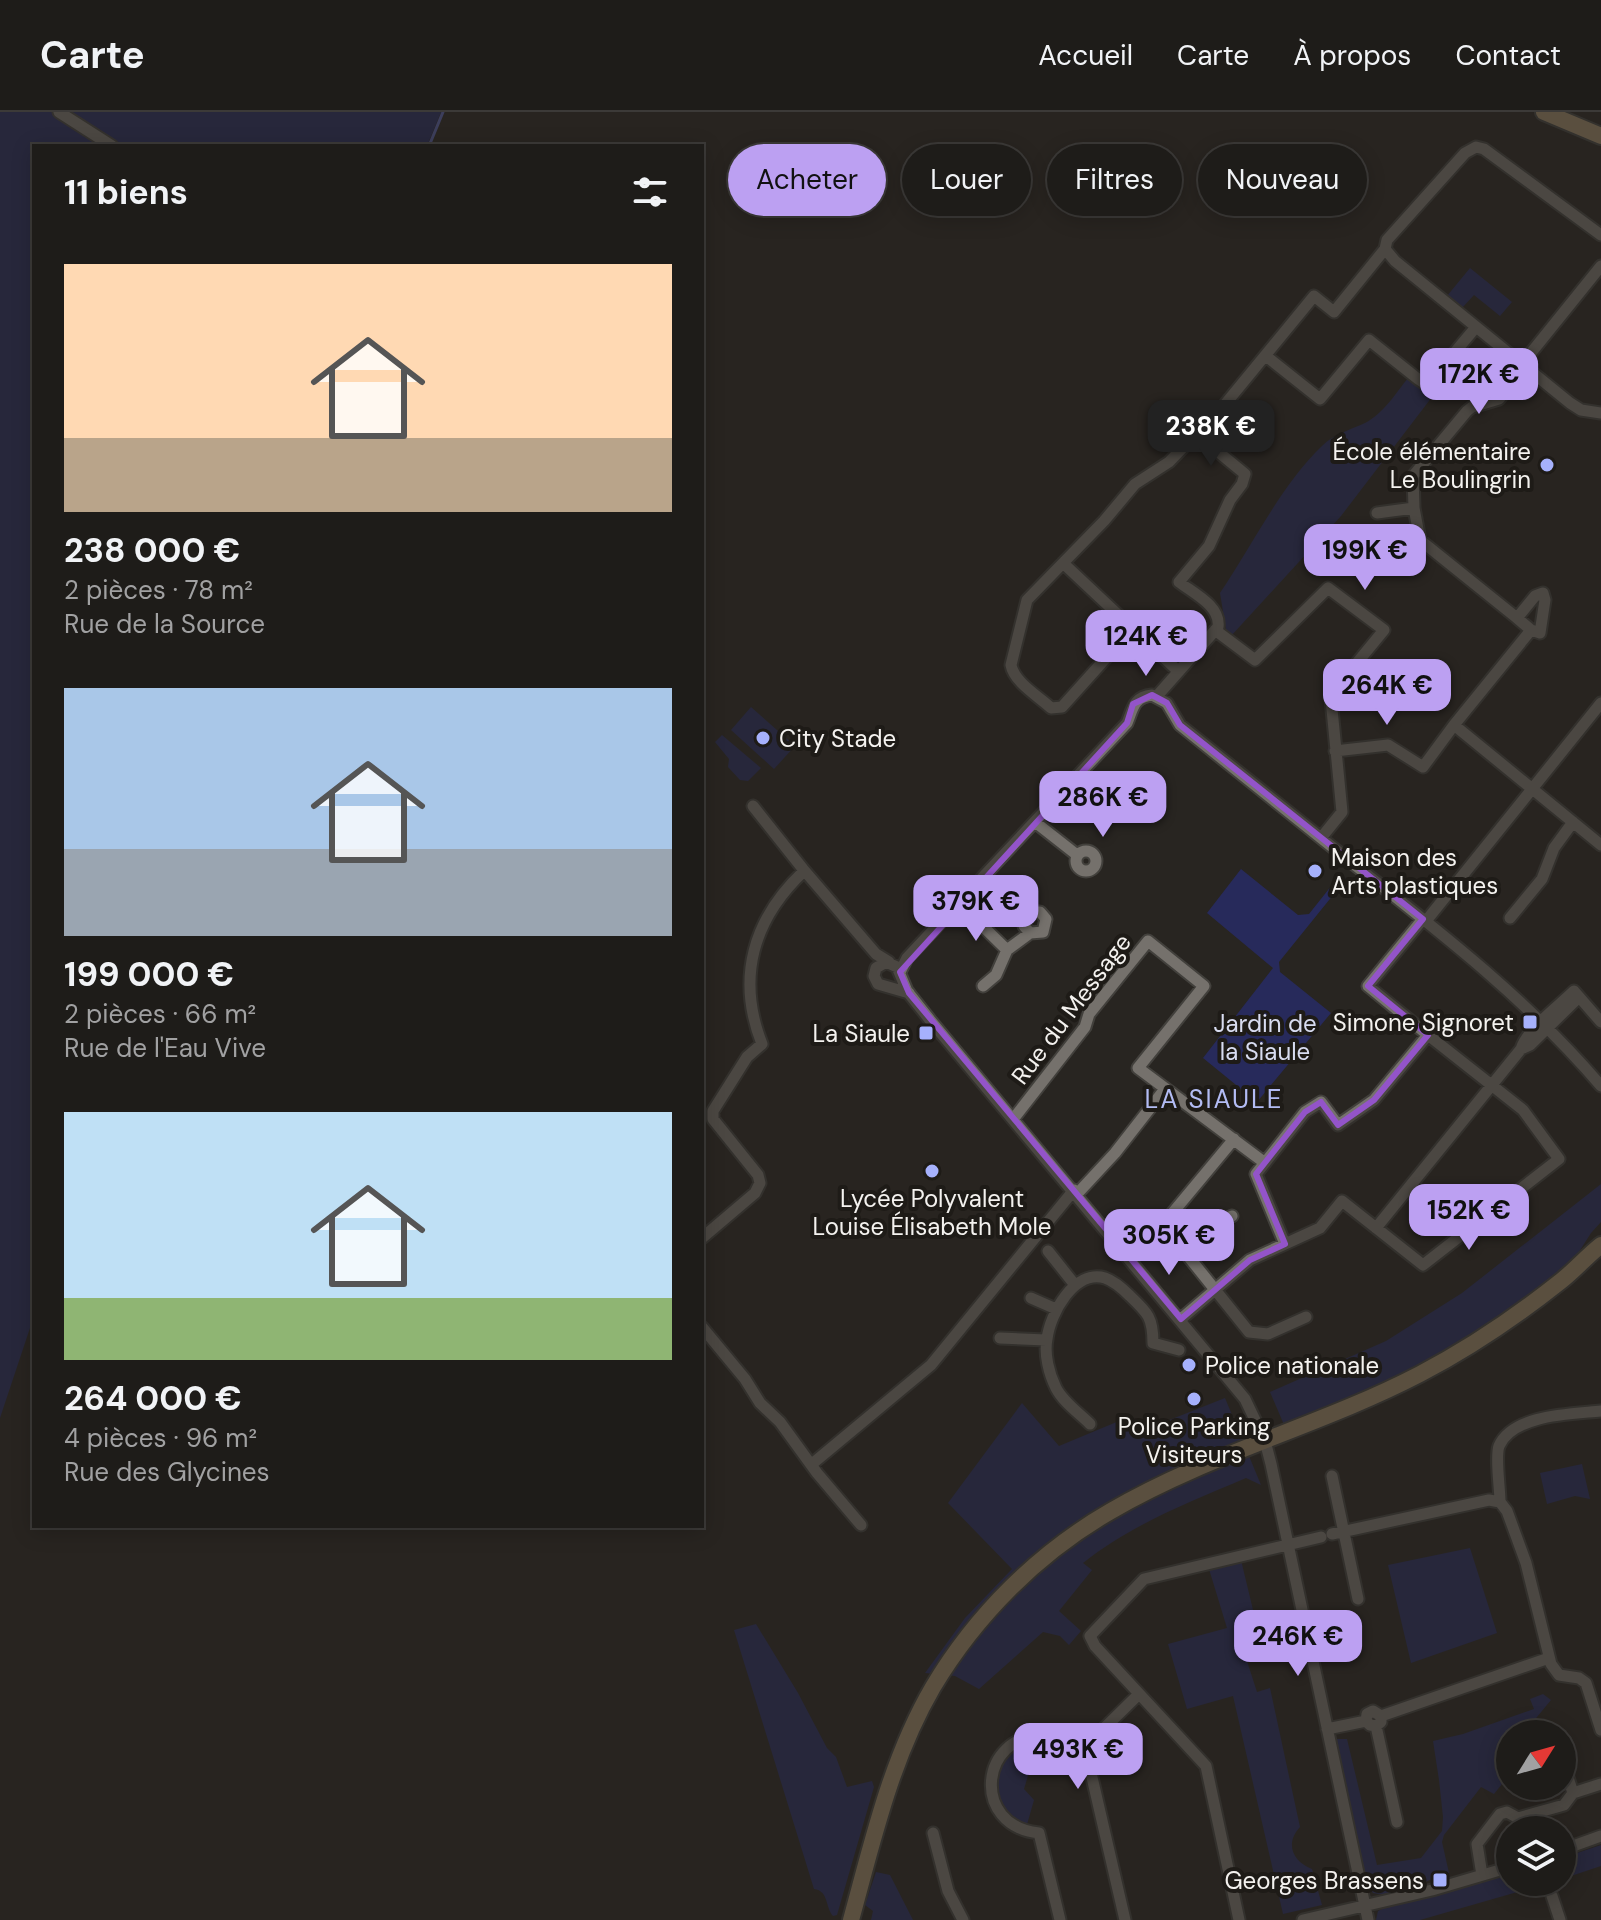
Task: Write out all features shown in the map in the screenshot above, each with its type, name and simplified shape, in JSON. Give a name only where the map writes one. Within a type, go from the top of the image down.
[{"type":"main road","points":[[1544,112],[1601,136]]},
{"type":"main road","points":[[1577,1267],[1601,1230]]},
{"type":"main road","points":[[851,1920],[884,1798],[907,1737],[933,1687],[976,1625],[1030,1569],[1100,1517],[1158,1487],[1388,1390],[1445,1361],[1528,1307],[1601,1245]]},
{"type":"street","points":[[59,112],[109,144]]},
{"type":"street","points":[[1601,235],[1484,149],[1476,147],[1470,148],[1385,243],[1390,257],[1522,364],[1581,410],[1601,413]]},
{"type":"street","points":[[1133,628],[1062,707],[1051,708],[1011,669],[1027,600],[1104,521],[1135,484],[1169,462],[1194,436],[1199,436],[1314,296],[1334,312],[1385,249]]},
{"type":"street","points":[[1517,618],[1535,596],[1543,593],[1545,600],[1540,633],[1531,630],[1420,540],[1414,508],[1413,476],[1467,411],[1489,402],[1601,266]]},
{"type":"street","points":[[1266,356],[1320,399],[1369,340],[1424,383],[1429,383],[1476,327]]},
{"type":"street","points":[[1157,696],[1219,622],[1213,609],[1179,582],[1209,546],[1245,474],[1199,436]]},
{"type":"street","points":[[1377,513],[1414,508]]},
{"type":"street","points":[[1063,563],[1178,671]]},
{"type":"street","points":[[1215,630],[1255,660],[1328,588],[1333,588],[1384,630],[1333,692],[1331,699],[1342,812],[1321,838]]},
{"type":"street","points":[[1335,751],[1388,745],[1423,767],[1531,630]]},
{"type":"street","points":[[909,993],[880,986],[874,973],[907,958],[1127,723],[1133,704],[1144,696],[1157,696],[1167,703],[1180,725],[1424,920],[1545,1025],[1601,1086]]},
{"type":"street","points":[[1181,1319],[1250,1260],[1320,1228],[1342,1201],[1423,1265],[1559,1159],[1523,1110],[1368,986],[1599,710]]},
{"type":"street","points":[[1454,725],[1601,845]]},
{"type":"street","points":[[753,806],[804,871],[889,966],[1242,1392],[1265,1441],[1294,1542],[1327,1729],[1368,1920]]},
{"type":"street","points":[[1035,822],[1077,855]]},
{"type":"street","points":[[1510,918],[1542,879],[1554,848],[1573,822]]},
{"type":"street","points":[[704,1236],[755,1193],[760,1183],[758,1175],[713,1119],[713,1111],[747,1057],[762,1044],[751,1004],[752,959],[774,904],[804,871]]},
{"type":"street","points":[[959,903],[1007,950]]},
{"type":"street","points":[[983,986],[996,975],[1007,950],[1030,933]]},
{"type":"street","name":"Rue du Message","points":[[1014,1118],[1085,1027],[1089,1014],[1148,941],[1204,986],[1138,1068],[1165,1089]]},
{"type":"street","points":[[889,966],[897,984],[889,988]]},
{"type":"street","points":[[1376,1228],[1521,1049],[1524,1040],[1545,1025],[1577,994],[1601,1022]]},
{"type":"street","points":[[1285,1244],[1256,1174],[1305,1112],[1321,1102],[1338,1125],[1374,1100],[1428,1035]]},
{"type":"street","points":[[812,1464],[931,1365],[1076,1192],[1117,1150],[1165,1089],[1265,1163]]},
{"type":"street","points":[[1140,1252],[1234,1139]]},
{"type":"street","points":[[1232,1216],[1206,1229],[1188,1256],[1249,1332],[1268,1334],[1306,1317]]},
{"type":"street","points":[[1048,1251],[1075,1285]]},
{"type":"street","points":[[1090,1424],[1057,1390],[1049,1368],[1046,1340],[1056,1309],[1075,1285],[1091,1277],[1106,1278],[1121,1287],[1147,1312],[1153,1324],[1153,1343],[1179,1350]]},
{"type":"street","points":[[1031,1298],[1056,1309]]},
{"type":"street","points":[[704,1329],[861,1525]]},
{"type":"street","points":[[1000,1338],[1046,1340]]},
{"type":"street","points":[[1601,1411],[1555,1414],[1529,1422],[1510,1435],[1498,1450],[1500,1502],[1507,1511],[1530,1579],[1553,1669],[1559,1675],[1579,1678],[1586,1683],[1601,1730]]},
{"type":"street","points":[[1332,1476],[1332,1534],[1358,1599]]},
{"type":"street","points":[[1239,1920],[1207,1769],[1090,1640],[1093,1630],[1139,1583],[1149,1577],[1489,1500],[1500,1502]]},
{"type":"street","points":[[1327,1729],[1374,1721],[1549,1658]]},
{"type":"street","points":[[1085,1747],[1139,1694]]},
{"type":"street","points":[[1374,1721],[1397,1822]]},
{"type":"street","points":[[1060,1920],[1039,1833],[1020,1830],[1003,1818],[992,1798],[992,1776],[1004,1752],[1029,1738],[1046,1736],[1085,1747]]},
{"type":"street","points":[[1085,1747],[1125,1920]]},
{"type":"street","points":[[1576,1792],[1601,1784]]},
{"type":"street","points":[[1482,1875],[1477,1844],[1500,1814],[1507,1812],[1518,1818],[1525,1817],[1564,1805],[1568,1800]]},
{"type":"street","points":[[933,1833],[932,1840],[948,1891],[963,1920]]},
{"type":"street","points":[[1576,1845],[1601,1836]]},
{"type":"street","points":[[1303,1920],[1496,1871]]},
{"type":"street","points":[[1552,1896],[1560,1920]]},
{"type":"highlighted area","points":[[1152,695],[1167,703],[1180,725],[1423,919],[1368,986],[1428,1035],[1374,1100],[1338,1125],[1321,1102],[1305,1112],[1256,1174],[1285,1244],[1250,1260],[1181,1319],[909,993],[900,972],[1127,723],[1133,704]]},
{"type":"green space","points":[[0,112],[441,112],[428,144],[32,144],[32,1322],[0,1418]]},
{"type":"green space","points":[[1470,268],[1512,302],[1500,316],[1474,295],[1462,308],[1447,296]]},
{"type":"green space","points":[[1408,378],[1432,397],[1341,516],[1231,636],[1226,630],[1220,593],[1280,497],[1322,446],[1378,414]]},
{"type":"green space","name":"City Stade","points":[[751,707],[795,746],[774,769],[731,730]]},
{"type":"green space","points":[[722,735],[761,768],[748,781],[740,780],[728,767],[729,759],[715,742]]},
{"type":"green space","name":"Jardin de la Siaule","points":[[1241,869],[1298,915],[1309,914],[1340,875],[1346,879],[1279,962],[1280,972],[1331,1013],[1257,1102],[1203,1058],[1273,968],[1207,913]]},
{"type":"green space","points":[[1601,1184],[1601,1222],[1570,1266],[1489,1327],[1387,1383],[1285,1427],[1270,1392],[1386,1341],[1462,1293]]},
{"type":"green space","points":[[1225,1398],[1261,1485],[1246,1478],[1204,1496],[1141,1525],[1083,1563],[1092,1570],[1059,1611],[1081,1631],[1069,1645],[1060,1636],[1043,1632],[979,1689],[955,1676],[925,1673],[965,1618],[1012,1569],[948,1503],[1022,1403],[1059,1446],[1131,1416],[1134,1434]]},
{"type":"green space","points":[[1582,1464],[1590,1499],[1575,1496],[1547,1504],[1540,1473]]},
{"type":"green space","points":[[1470,1548],[1497,1633],[1411,1663],[1388,1565]]},
{"type":"green space","points":[[1241,1560],[1267,1652],[1246,1658],[1257,1692],[1270,1688],[1300,1827],[1293,1839],[1293,1851],[1305,1866],[1312,1869],[1322,1905],[1283,1914],[1233,1696],[1187,1709],[1168,1644],[1227,1628],[1209,1569]]},
{"type":"green space","points":[[756,1624],[827,1748],[836,1757],[847,1787],[872,1781],[874,1787],[837,1915],[833,1916],[822,1893],[814,1889],[734,1630]]},
{"type":"green space","points":[[1543,1694],[1551,1700],[1535,1720],[1503,1720],[1534,1709],[1530,1699]]},
{"type":"green space","points":[[1496,1722],[1496,1792],[1494,1794],[1481,1787],[1444,1835],[1442,1842],[1449,1873],[1402,1891],[1373,1893],[1367,1884],[1336,1739],[1347,1739],[1377,1865],[1421,1858],[1442,1831],[1433,1741]]},
{"type":"green space","points":[[1032,1740],[1037,1746],[1024,1789],[1034,1800],[1026,1828],[1000,1808],[997,1783],[1003,1760]]},
{"type":"green space","points":[[1601,1845],[1601,1866],[1576,1874],[1576,1853]]},
{"type":"green space","points":[[876,1872],[890,1875],[913,1920],[871,1920],[873,1911],[865,1905]]},
{"type":"green space","points":[[1496,1878],[1496,1896],[1503,1896],[1420,1920],[1376,1920],[1378,1911]]},
{"type":"waterway","points":[[430,144],[443,112]]},
{"type":"place","name":"École élémentaire Le Boulingrin","points":[[1547,465]]},
{"type":"place","name":"City Stade","points":[[763,738]]},
{"type":"place","name":"Maison des Arts plastiques","points":[[1315,871]]},
{"type":"place","name":"Simone Signoret","points":[[1530,1022]]},
{"type":"place","name":"La Siaule","points":[[926,1033]]},
{"type":"place","name":"Lycée Polyvalent Louise Élisabeth Mole","points":[[932,1171]]},
{"type":"place","name":"Police nationale","points":[[1189,1365]]},
{"type":"place","name":"Police Parking Visiteurs","points":[[1194,1399]]},
{"type":"place","name":"Georges Brassens","points":[[1440,1880]]},
{"type":"district","name":"LA SIAULE","points":[[1214,1099]]}]
